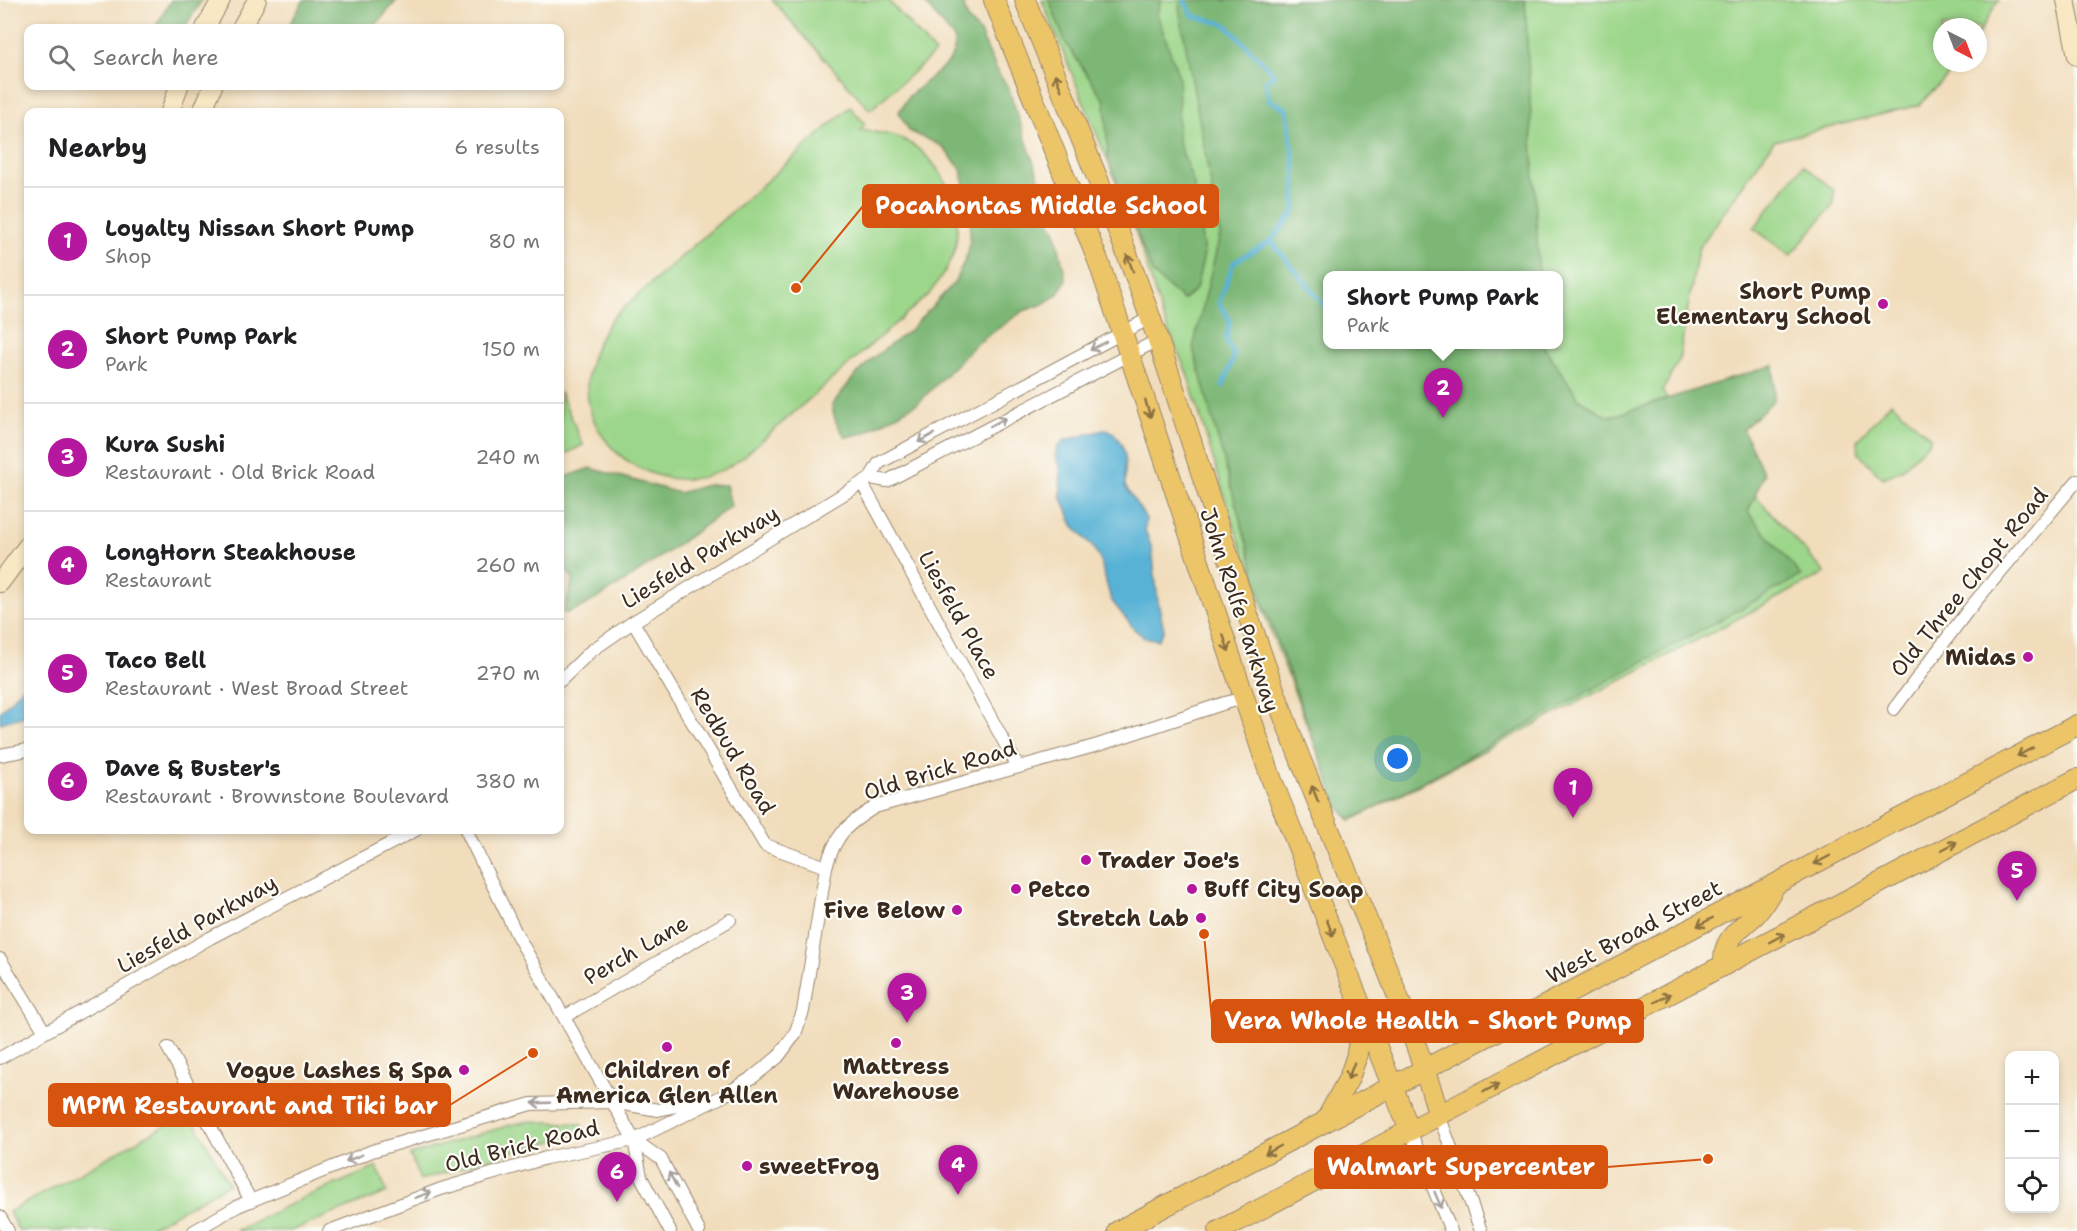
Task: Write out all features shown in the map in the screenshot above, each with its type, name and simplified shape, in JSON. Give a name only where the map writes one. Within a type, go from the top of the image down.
[{"type":"main road","points":[[207,24],[221,0]]},
{"type":"main road","points":[[243,24],[257,0]]},
{"type":"main road","name":"John Rolfe Parkway","points":[[994,0],[1099,263],[1271,778],[1410,1131]]},
{"type":"main road","name":"John Rolfe Parkway","points":[[1025,0],[1158,340],[1227,558],[1283,714],[1387,970],[1439,1115]]},
{"type":"main road","points":[[2066,0],[2077,56]]},
{"type":"main road","points":[[171,108],[178,90]]},
{"type":"main road","points":[[204,108],[211,90]]},
{"type":"main road","points":[[0,584],[24,551]]},
{"type":"main road","name":"West Broad Street","points":[[1118,1231],[1393,1088],[2077,725]]},
{"type":"main road","points":[[1219,1231],[2077,779]]},
{"type":"main road","points":[[1725,965],[1724,952],[1731,937],[1755,915],[1775,884]]},
{"type":"main road","points":[[1325,1122],[1349,1078],[1356,1058],[1364,1015]]},
{"type":"street","name":"Liesfeld Parkway","points":[[564,677],[591,651],[633,622],[866,481],[879,463],[1150,318]]},
{"type":"street","name":"Liesfeld Parkway","points":[[866,481],[887,481],[1158,340]]},
{"type":"street","name":"Liesfeld Place","points":[[866,481],[1018,768]]},
{"type":"street","name":"Old Three Chopt Road","points":[[1894,710],[1969,609],[2077,481]]},
{"type":"street","name":"Redbud Road","points":[[633,622],[765,845],[826,867]]},
{"type":"street","name":"Old Brick Road","points":[[329,1231],[340,1225],[452,1186],[546,1158],[634,1140],[723,1096],[753,1077],[778,1057],[795,1034],[803,1011],[826,867],[833,845],[850,822],[875,807],[1098,746],[1244,698]]},
{"type":"street","points":[[0,755],[24,751]]},
{"type":"street","name":"Liesfeld Parkway","points":[[0,1058],[210,938],[408,834]]},
{"type":"street","points":[[468,834],[517,935],[634,1140],[641,1177],[670,1231]]},
{"type":"street","name":"Perch Lane","points":[[564,1017],[730,920]]},
{"type":"street","points":[[0,959],[45,1032]]},
{"type":"street","points":[[168,1048],[251,1201]]},
{"type":"street","name":"Old Brick Road","points":[[194,1231],[251,1201],[372,1151],[531,1104],[612,1102],[658,1110],[723,1096]]},
{"type":"street","name":"John Rolfe Parkway","points":[[1439,1115],[1481,1231]]},
{"type":"street","name":"John Rolfe Parkway","points":[[1410,1131],[1451,1231]]},
{"type":"street","points":[[634,1140],[661,1159],[699,1231]]},
{"type":"street","points":[[0,1217],[8,1231]]},
{"type":"green space","points":[[171,0],[202,0],[187,24],[157,24]]},
{"type":"green space","points":[[304,0],[397,0],[376,24],[289,24]]},
{"type":"green space","points":[[772,0],[888,0],[935,53],[870,110]]},
{"type":"green space","points":[[922,0],[962,0],[968,20],[980,33],[998,73],[1008,87],[1041,184],[1046,214],[1055,229],[1066,280],[1057,295],[1041,305],[1023,311],[975,345],[918,403],[864,433],[846,437],[836,422],[832,405],[853,378],[874,357],[910,330],[954,283],[968,253],[971,210],[961,169],[942,146],[909,131],[899,112],[908,97],[949,62],[954,50],[954,38]]},
{"type":"green space","points":[[1042,0],[1999,0],[1987,19],[1933,18],[1933,72],[1951,72],[1919,105],[1774,141],[1698,249],[1679,360],[1662,392],[1825,573],[1350,821],[1321,761],[1270,629],[1230,514],[1187,373],[1162,315],[1133,223]]},
{"type":"green space","points":[[1049,0],[1161,0],[1157,14],[1179,77],[1178,141],[1194,185],[1204,254],[1196,289],[1183,300],[1153,274],[1108,159],[1105,101],[1065,42]]},
{"type":"green space","points":[[1181,0],[1525,0],[1539,271],[1323,271],[1323,349],[1546,349],[1579,399],[1607,416],[1774,365],[1774,400],[1743,429],[1764,474],[1748,512],[1801,576],[1363,814],[1352,819],[1345,815],[1333,793],[1261,596],[1193,348],[1220,235],[1179,8]]},
{"type":"green space","points":[[850,107],[865,124],[860,130],[900,138],[915,147],[928,158],[948,187],[957,221],[957,238],[953,255],[945,271],[929,294],[735,463],[712,474],[688,479],[660,476],[641,469],[611,446],[599,431],[591,414],[587,395],[589,367],[604,331],[613,317]]},
{"type":"green space","points":[[1803,165],[1834,190],[1834,204],[1790,256],[1754,228]]},
{"type":"green space","points":[[564,401],[583,445],[564,455]]},
{"type":"green space","points":[[1891,402],[1930,437],[1930,441],[1901,470],[1883,478],[1858,453],[1857,441]]},
{"type":"green space","points":[[590,468],[679,493],[707,485],[726,485],[731,506],[619,585],[575,610],[564,613],[573,579],[564,566],[564,533],[570,526],[571,520],[564,515],[564,478]]},
{"type":"green space","points":[[189,1112],[229,1184],[144,1231],[19,1231],[9,1212]]},
{"type":"green space","points":[[529,1121],[582,1124],[583,1134],[529,1147],[420,1180],[410,1155]]},
{"type":"green space","points":[[377,1167],[387,1192],[291,1231],[235,1231],[305,1197]]},
{"type":"water","points":[[1107,429],[1114,433],[1122,445],[1125,456],[1125,486],[1146,519],[1145,530],[1152,549],[1158,602],[1164,630],[1158,640],[1144,637],[1135,630],[1111,600],[1100,559],[1093,547],[1073,525],[1061,496],[1060,466],[1055,456],[1058,447],[1063,441]]},
{"type":"water","points":[[24,686],[24,716],[0,723],[0,712]]},
{"type":"waterway","points":[[1184,0],[1193,16],[1225,24],[1274,74],[1266,81],[1269,100],[1287,109],[1295,170],[1295,211],[1271,241],[1234,262],[1219,303],[1230,321],[1226,339],[1234,356],[1223,386]]},
{"type":"waterway","points":[[1271,241],[1323,304]]},
{"type":"place","name":"Pocahontas Middle School","points":[[796,288]]},
{"type":"place","name":"Short Pump Elementary School","points":[[1883,304]]},
{"type":"place","name":"Short Pump Park","points":[[1443,418]]},
{"type":"place","name":"Midas","points":[[2028,657]]},
{"type":"place","name":"Loyalty Nissan Short Pump","points":[[1573,818]]},
{"type":"place","name":"Trader Joe's","points":[[1086,860]]},
{"type":"place","name":"Petco","points":[[1016,889]]},
{"type":"place","name":"Buff City Soap","points":[[1192,889]]},
{"type":"place","name":"Taco Bell","points":[[2017,901]]},
{"type":"place","name":"Five Below","points":[[957,910]]},
{"type":"place","name":"Stretch Lab","points":[[1201,918]]},
{"type":"place","name":"Vera Whole Health - Short Pump","points":[[1204,934]]},
{"type":"place","name":"Kura Sushi","points":[[907,1023]]},
{"type":"place","name":"Mattress Warehouse","points":[[896,1043]]},
{"type":"place","name":"Children of America Glen Allen","points":[[667,1047]]},
{"type":"place","name":"MPM Restaurant and Tiki bar","points":[[533,1053]]},
{"type":"place","name":"Vogue Lashes & Spa","points":[[464,1070]]},
{"type":"place","name":"Walmart Supercenter","points":[[1708,1159]]},
{"type":"place","name":"sweetFrog","points":[[747,1166]]},
{"type":"place","name":"LongHorn Steakhouse","points":[[958,1195]]},
{"type":"place","name":"Dave & Buster's","points":[[617,1202]]}]
